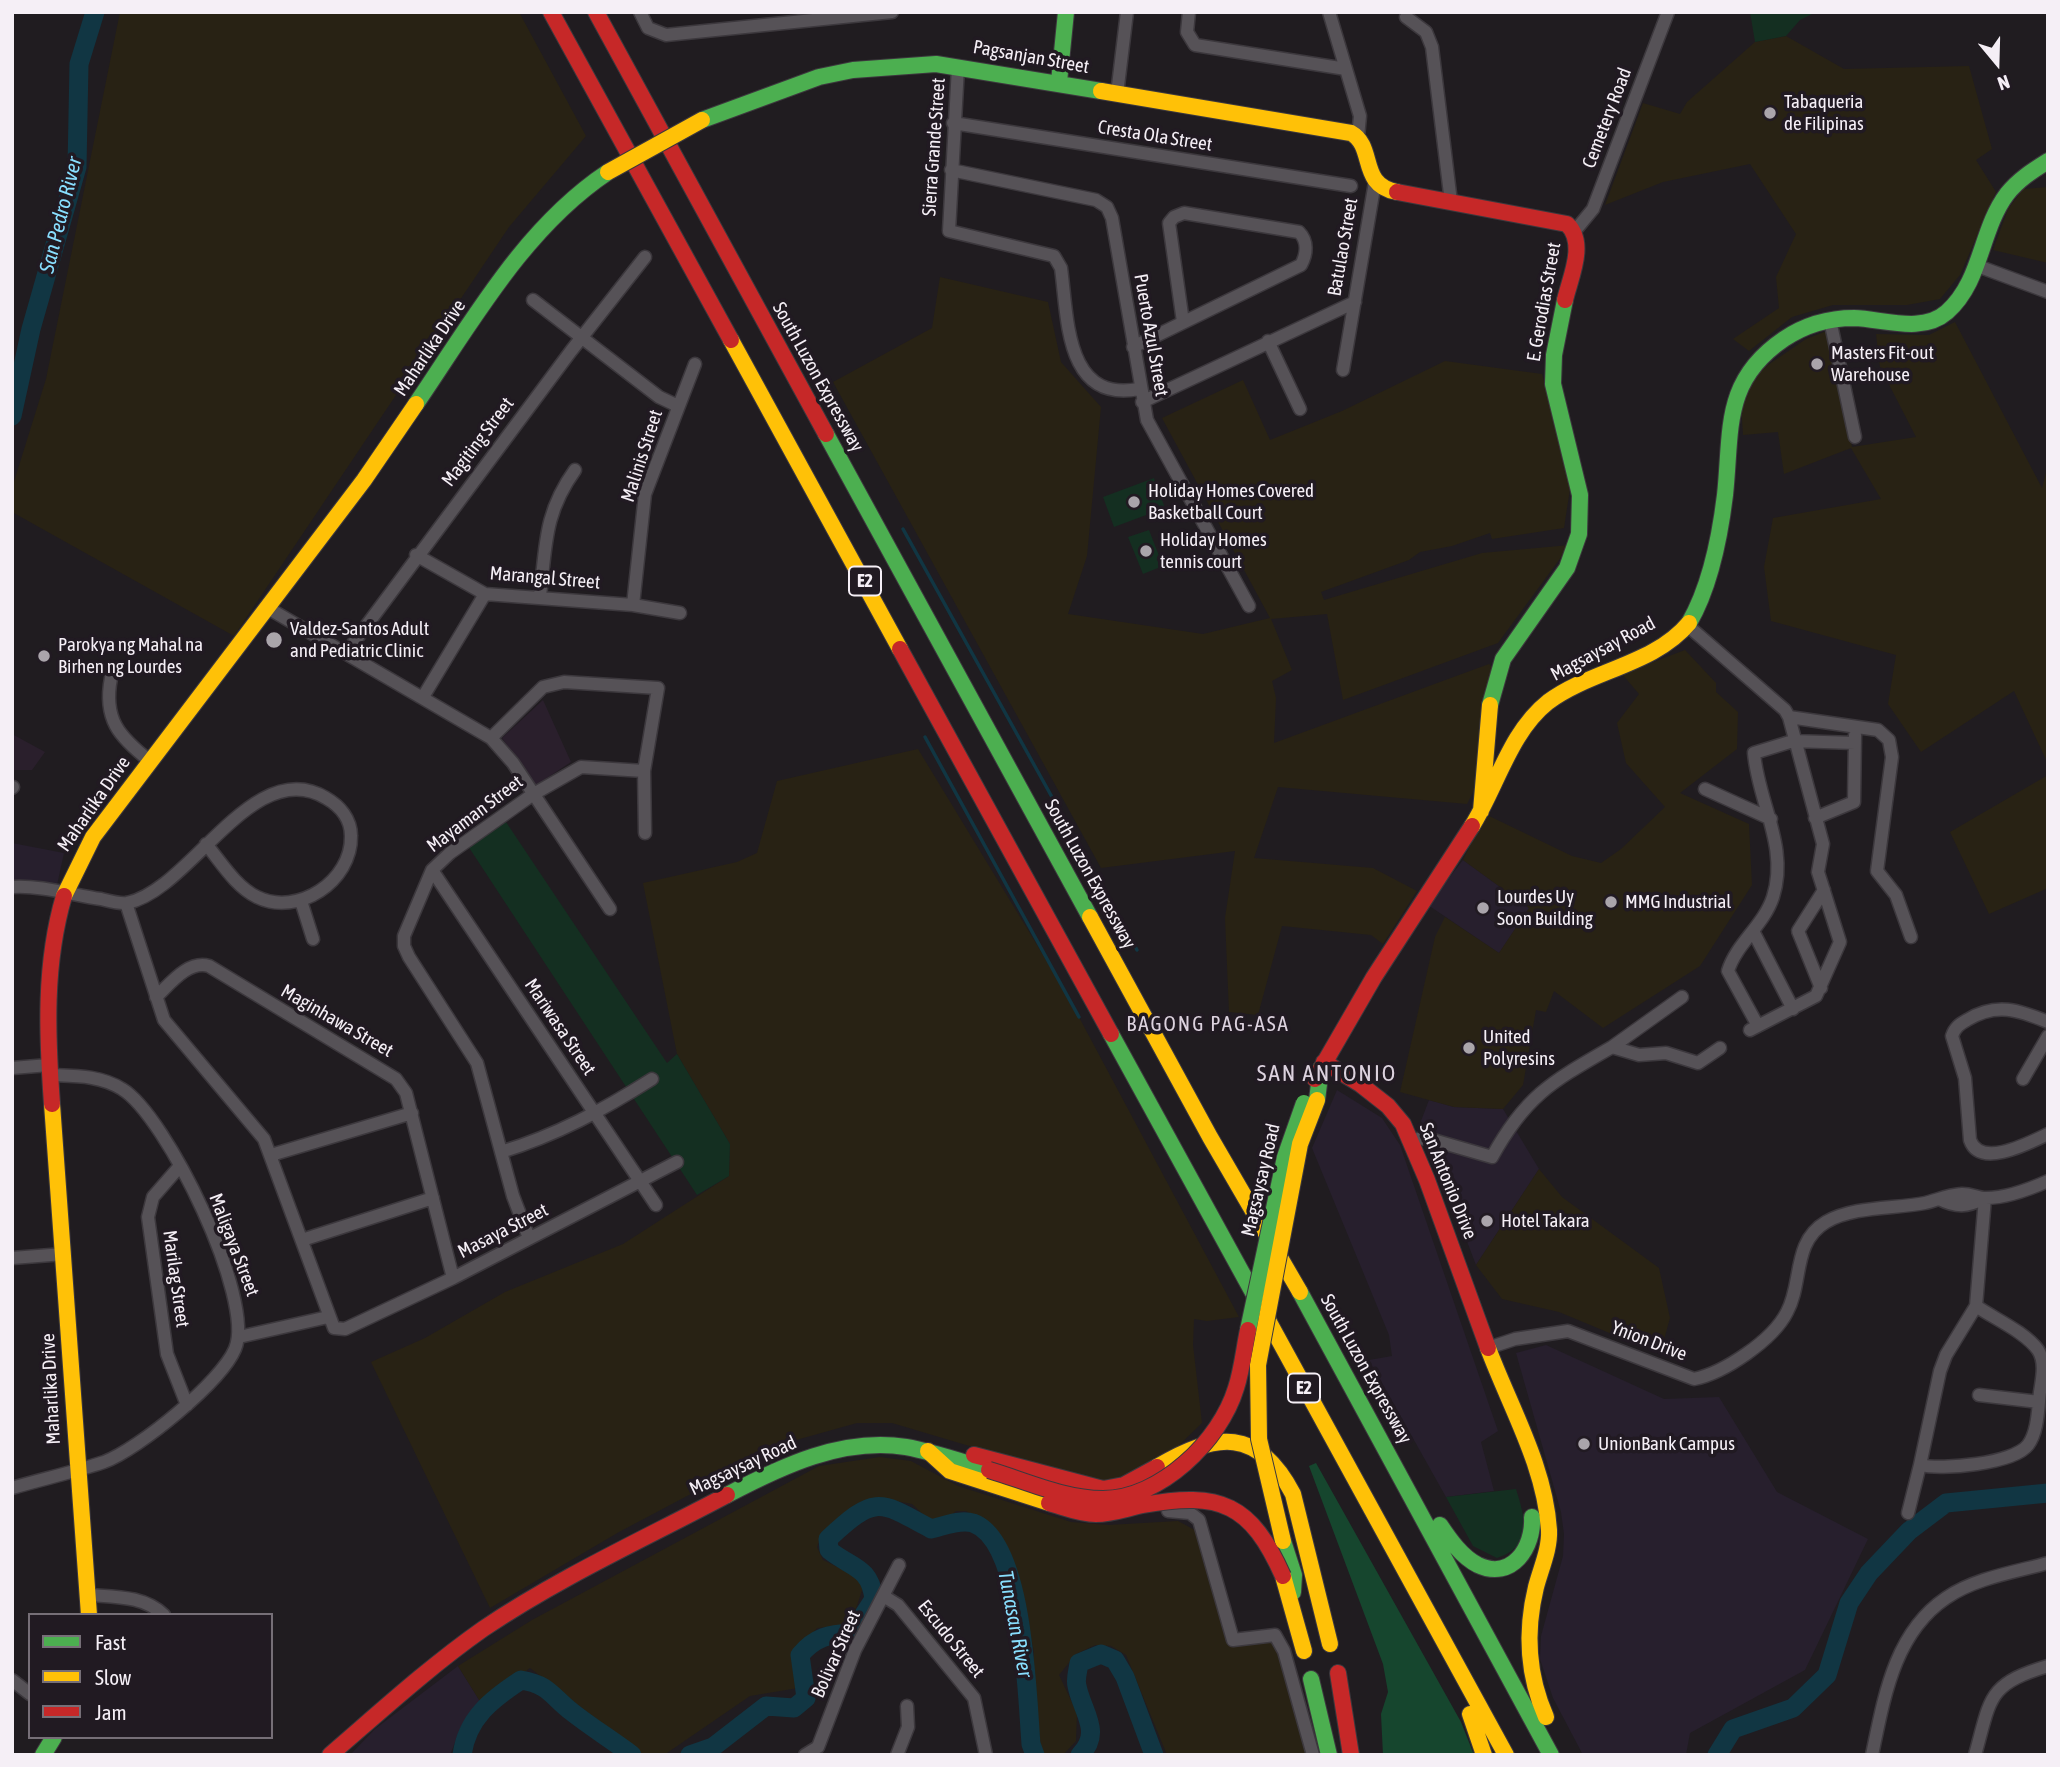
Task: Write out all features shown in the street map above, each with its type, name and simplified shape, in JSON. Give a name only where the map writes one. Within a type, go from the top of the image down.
[{"type":"main road","name":"E2","points":[[551,12],[1506,1755]]},
{"type":"main road","name":"South Luzon Expressway","points":[[596,12],[1210,1137],[1393,1460],[1551,1755]]},
{"type":"main road","points":[[1059,82],[1062,13]]},
{"type":"main road","name":"Pagsanjan Street","points":[[608,172],[702,120],[788,87],[853,70],[909,64],[958,66],[1059,82],[1343,131],[1358,137]]},
{"type":"main road","name":"Batulao Street","points":[[1358,137],[1375,182]]},
{"type":"main road","name":"Magsaysay Road","points":[[1323,1065],[1392,948],[1481,811],[1513,745],[1530,720],[1546,704],[1581,682],[1660,646],[1687,625],[1710,566],[1720,524],[1726,490],[1729,433],[1739,388],[1770,350],[1800,330],[1830,320],[1854,318],[1905,324],[1929,321],[1942,316],[1960,300],[1983,239],[2003,199],[2014,184],[2048,161]]},
{"type":"main road","name":"Maharlika Drive","points":[[89,1613],[90,1595],[76,1469],[64,1254],[49,1070],[47,978],[50,949],[64,894],[77,862],[93,837],[394,439],[507,272],[566,203],[590,182],[608,172]]},
{"type":"main road","name":"E. Gerodias Street","points":[[1375,182],[1391,192],[1563,222],[1574,232],[1577,248],[1552,380],[1581,487],[1579,534],[1568,567],[1516,637],[1497,673],[1485,749],[1481,811]]},
{"type":"main road","points":[[1292,1608],[1294,1575],[1283,1541],[1259,1438],[1257,1375],[1300,1144],[1310,1102],[1323,1065]]},
{"type":"main road","name":"San Antonio Drive","points":[[1323,1065],[1360,1084],[1388,1106],[1411,1140],[1495,1369]]},
{"type":"main road","name":"Magsaysay Road","points":[[330,1755],[388,1703],[457,1648],[561,1582],[786,1465],[850,1447],[922,1450],[1082,1496],[1112,1498],[1151,1485],[1207,1439],[1223,1416],[1236,1389],[1285,1157],[1310,1102]]},
{"type":"main road","points":[[1495,1369],[1516,1460]]},
{"type":"main road","points":[[1495,1369],[1527,1445],[1548,1519],[1546,1557],[1530,1616],[1528,1650],[1536,1697],[1564,1755]]},
{"type":"main road","points":[[922,1450],[956,1450],[1103,1489],[1124,1485],[1182,1451],[1221,1440],[1249,1444],[1271,1459],[1283,1472],[1293,1494],[1331,1644]]},
{"type":"main road","points":[[922,1450],[950,1471],[1049,1503],[1096,1514],[1158,1503],[1210,1502],[1242,1512],[1257,1526],[1283,1576],[1304,1651]]},
{"type":"main road","points":[[1393,1460],[1450,1539],[1482,1568],[1513,1563],[1532,1545],[1533,1523],[1523,1482]]},
{"type":"main road","points":[[1433,1624],[1484,1755]]},
{"type":"main road","points":[[1338,1673],[1351,1755]]},
{"type":"main road","points":[[1311,1679],[1329,1755]]},
{"type":"main road","points":[[43,1755],[53,1739]]},
{"type":"street","points":[[640,12],[648,28],[666,35],[891,12]]},
{"type":"street","points":[[1117,94],[1127,12]]},
{"type":"street","points":[[1189,12],[1187,32],[1191,42],[1200,47],[1346,69]]},
{"type":"street","name":"Batulao Street","points":[[1329,12],[1360,116],[1358,137]]},
{"type":"street","name":"Cemetery Road","points":[[1574,232],[1593,209],[1668,12]]},
{"type":"street","points":[[1406,17],[1426,32],[1432,47],[1451,202]]},
{"type":"street","name":"Sierra Grande Street","points":[[958,66],[949,231],[1054,256],[1061,268],[1073,349],[1079,365],[1105,390],[1141,396]]},
{"type":"street","name":"Cresta Ola Street","points":[[953,123],[1351,186]]},
{"type":"street","name":"Puerto Azul Street","points":[[951,170],[1096,200],[1107,207],[1112,218],[1147,420],[1249,606]]},
{"type":"street","name":"Batulao Street","points":[[1343,370],[1375,182]]},
{"type":"street","points":[[1133,347],[1301,265],[1306,243],[1303,236],[1299,232],[1196,215],[1174,217],[1169,223],[1183,322]]},
{"type":"street","name":"Magiting Street","points":[[346,653],[416,555],[645,257]]},
{"type":"street","points":[[1975,265],[2048,292]]},
{"type":"street","points":[[533,300],[659,397],[678,406]]},
{"type":"street","points":[[1141,396],[1355,302]]},
{"type":"street","points":[[1830,320],[1854,437]]},
{"type":"street","points":[[1268,341],[1300,409]]},
{"type":"street","name":"Malinis Street","points":[[633,605],[645,494],[695,364]]},
{"type":"street","points":[[540,596],[550,516],[559,492],[575,470]]},
{"type":"street","name":"Marangal Street","points":[[416,555],[485,594],[633,605],[680,613]]},
{"type":"street","points":[[423,696],[485,594]]},
{"type":"street","points":[[266,607],[491,738],[513,763],[610,909]]},
{"type":"street","points":[[1687,625],[1789,717],[1878,730],[1889,740],[1892,757],[1876,866],[1879,875],[1896,895],[1911,937]]},
{"type":"street","points":[[111,678],[107,702],[114,723],[127,743],[150,761]]},
{"type":"street","points":[[491,738],[543,687],[564,682],[657,688],[644,771],[645,833]]},
{"type":"street","points":[[1789,717],[1793,741],[1815,818],[1823,844],[1818,867],[1840,942],[1821,988],[1810,1000],[1754,1028],[1728,971],[1766,912],[1775,885],[1776,851],[1755,753],[1793,741],[1855,739],[1854,802],[1815,818]]},
{"type":"street","name":"Mayaman Street","points":[[529,1238],[501,1152],[481,1074],[471,1051],[404,946],[404,936],[432,870],[450,853],[533,795],[581,767],[644,771]]},
{"type":"street","points":[[1705,789],[1771,819]]},
{"type":"street","points":[[12,887],[126,903],[149,894],[173,878],[206,844],[257,801],[300,790],[319,793],[334,802],[346,816],[351,834],[349,849],[338,873],[317,895],[301,901],[277,902],[258,897],[237,883],[206,844]]},
{"type":"street","name":"Mariwasa Street","points":[[432,870],[656,1206]]},
{"type":"street","points":[[1821,988],[1798,931],[1824,890]]},
{"type":"street","points":[[301,901],[313,939]]},
{"type":"street","points":[[126,903],[156,997],[169,1027],[254,1125],[271,1155],[328,1317],[239,1337]]},
{"type":"street","points":[[1753,931],[1793,1009]]},
{"type":"street","name":"Maginhawa Street","points":[[156,997],[189,968],[202,964],[209,966],[388,1072],[406,1093],[453,1278]]},
{"type":"street","points":[[1411,1140],[1426,1138],[1492,1157],[1519,1111],[1534,1096],[1553,1081],[1612,1047],[1682,997]]},
{"type":"street","points":[[2048,1022],[2018,1010],[1997,1007],[1975,1015],[1954,1030],[1952,1041],[1965,1078],[1970,1140],[1974,1149],[1985,1154],[2027,1144],[2048,1135]]},
{"type":"street","points":[[2023,1079],[2048,1036]]},
{"type":"street","points":[[1612,1047],[1639,1055],[1666,1052],[1698,1063],[1720,1048]]},
{"type":"street","name":"Maligaya Street","points":[[12,1068],[49,1070],[87,1077],[124,1090],[143,1109],[180,1166],[229,1275],[238,1307],[239,1337],[229,1362],[217,1378],[187,1405],[120,1454],[12,1488]]},
{"type":"street","points":[[501,1152],[547,1138],[596,1115],[652,1079]]},
{"type":"street","points":[[271,1155],[412,1113]]},
{"type":"street","name":"Masaya Street","points":[[328,1317],[334,1328],[345,1329],[642,1183],[677,1162]]},
{"type":"street","name":"Marilag Street","points":[[180,1166],[153,1197],[148,1217],[167,1354],[187,1405]]},
{"type":"street","points":[[1939,1199],[1955,1207],[1963,1207],[1985,1198],[2031,1189],[2048,1181]]},
{"type":"street","name":"Ynion Drive","points":[[1488,1348],[1515,1339],[1568,1331],[1694,1379],[1709,1376],[1750,1350],[1787,1313],[1803,1250],[1818,1228],[1843,1215],[1962,1193],[1985,1198]]},
{"type":"street","points":[[302,1240],[433,1198]]},
{"type":"street","points":[[1908,1513],[1940,1371],[1947,1354],[1976,1306],[1985,1198]]},
{"type":"street","points":[[12,1258],[64,1254]]},
{"type":"street","points":[[1920,1465],[1944,1469],[2016,1454],[2030,1443],[2039,1402],[2043,1365],[2037,1349],[1976,1306]]},
{"type":"street","points":[[1979,1395],[2039,1402]]},
{"type":"street","points":[[922,1450],[933,1465],[964,1484],[1078,1520],[1116,1521],[1174,1511],[1190,1513],[1199,1520],[1233,1640],[1275,1635],[1284,1651],[1313,1755]]},
{"type":"street","points":[[1157,1467],[1174,1511]]},
{"type":"street","points":[[1872,1755],[1886,1689],[1898,1657],[1926,1615],[1946,1597],[1978,1583],[2048,1563]]},
{"type":"street","name":"Bolivar Street","points":[[804,1755],[818,1746],[855,1650],[900,1565]]},
{"type":"street","points":[[90,1595],[131,1598],[149,1604],[161,1613]]},
{"type":"street","name":"Escudo Street","points":[[885,1597],[898,1605],[974,1698],[986,1755]]},
{"type":"street","points":[[1975,1755],[1990,1701],[2000,1686],[2010,1678],[2048,1666]]},
{"type":"street","points":[[12,1680],[28,1692]]},
{"type":"street","points":[[897,1755],[908,1727],[907,1706]]},
{"type":"shaded area","points":[[120,12],[519,12],[586,136],[509,227],[234,636],[12,512],[12,488],[46,379]]},
{"type":"shaded area","points":[[1786,36],[1844,69],[1969,66],[1992,149],[1976,160],[1996,192],[1960,275],[1940,299],[1907,305],[1833,305],[1792,317],[1749,351],[1733,339],[1779,308],[1776,277],[1796,234],[1750,164],[1663,182],[1605,205],[1643,103],[1680,114],[1687,102],[1755,42]]},
{"type":"shaded area","points":[[2048,187],[2048,263],[1993,250],[2008,209],[2023,189]]},
{"type":"shaded area","points":[[940,277],[1048,302],[1061,362],[1101,407],[1087,556],[1068,614],[1203,634],[1270,618],[1162,418],[1243,380],[1270,440],[1342,411],[1445,361],[1542,374],[1572,476],[1564,528],[1492,539],[1490,533],[1452,546],[1420,552],[1409,560],[1321,592],[1324,600],[1482,553],[1570,545],[1498,643],[1343,700],[1327,614],[1271,619],[1292,670],[1272,681],[1276,698],[1274,743],[1489,664],[1494,669],[1476,786],[1467,804],[1278,787],[1254,858],[1373,868],[1417,891],[1383,944],[1371,935],[1282,926],[1258,1015],[1229,1012],[1225,918],[1235,851],[1101,868],[833,382],[932,328]]},
{"type":"shaded area","points":[[1955,322],[2042,488],[2048,465],[2048,764],[2014,691],[1921,752],[1888,704],[1896,655],[1771,621],[1764,567],[1773,518],[1881,499],[1851,448],[1784,474],[1778,432],[1743,435],[1741,405],[1749,385],[1765,367],[1806,339],[1827,331],[1852,447],[1916,437],[1880,367],[1876,334],[1929,335]]},
{"type":"shaded area","points":[[1685,650],[1716,683],[1716,692],[1738,712],[1737,749],[1680,793],[1749,824],[1752,885],[1700,966],[1603,1028],[1554,991],[1546,1012],[1536,1010],[1523,1085],[1503,1109],[1454,1107],[1400,1092],[1435,937],[1445,917],[1499,953],[1529,908],[1463,860],[1485,814],[1572,856],[1601,863],[1621,849],[1665,807],[1626,763],[1617,723],[1639,694],[1622,674]]},
{"type":"shaded area","points":[[543,700],[571,762],[535,786],[502,738]]},
{"type":"shaded area","points":[[12,734],[45,752],[32,770],[12,770]]},
{"type":"shaded area","points":[[918,749],[1065,991],[1239,1317],[1207,1321],[1194,1319],[1193,1345],[1202,1423],[1173,1451],[1133,1476],[1094,1483],[892,1423],[857,1423],[789,1442],[619,1532],[490,1608],[371,1362],[425,1338],[505,1292],[623,1244],[729,1176],[730,1144],[677,1054],[643,883],[737,862],[757,853],[777,781]]},
{"type":"shaded area","points":[[2048,775],[2048,888],[1989,914],[1950,832]]},
{"type":"shaded area","points":[[12,843],[64,853],[57,885],[12,882]]},
{"type":"shaded area","name":"Lourdes Uy Soon Building","points":[[1463,860],[1529,908],[1499,953],[1428,905]]},
{"type":"shaded area","points":[[1337,1090],[1382,1118],[1400,1145],[1498,1431],[1481,1442],[1494,1491],[1446,1497],[1369,1360],[1392,1356],[1389,1335],[1312,1148]]},
{"type":"shaded area","points":[[1429,1100],[1454,1107],[1503,1109],[1539,1169],[1476,1265],[1421,1121]]},
{"type":"shaded area","points":[[1539,1169],[1562,1197],[1659,1268],[1670,1318],[1660,1354],[1559,1312],[1502,1299],[1476,1265]]},
{"type":"shaded area","points":[[1546,1345],[1664,1399],[1719,1397],[1777,1492],[1868,1539],[1805,1670],[1690,1733],[1686,1755],[1583,1755],[1553,1698],[1540,1659],[1541,1636],[1563,1556],[1564,1534],[1561,1512],[1516,1353]]},
{"type":"shaded area","points":[[880,1457],[911,1461],[958,1486],[1071,1522],[1108,1525],[1178,1521],[1204,1535],[1207,1571],[1233,1647],[1272,1638],[1281,1653],[1287,1684],[1311,1755],[1167,1755],[1126,1655],[1111,1646],[1095,1645],[1076,1654],[1059,1675],[1077,1713],[1076,1741],[1063,1755],[1042,1755],[1032,1681],[1034,1652],[1025,1609],[1004,1542],[977,1517],[966,1511],[956,1511],[945,1521],[931,1522],[912,1504],[881,1498],[842,1516],[823,1531],[817,1547],[823,1560],[865,1581],[851,1624],[817,1628],[794,1655],[798,1688],[750,1696],[664,1755],[642,1754],[530,1668],[481,1703],[458,1666],[532,1620],[819,1466]]},
{"type":"shaded area","points":[[458,1666],[481,1703],[461,1727],[450,1755],[350,1755],[375,1729]]},
{"type":"green space","points":[[1750,12],[1816,12],[1800,20],[1786,36],[1755,42]]},
{"type":"green space","name":"Holiday Homes Covered Basketball Court","points":[[1154,478],[1165,508],[1114,527],[1103,497]]},
{"type":"green space","name":"Holiday Homes tennis court","points":[[1149,530],[1163,566],[1143,574],[1128,537]]},
{"type":"green space","points":[[506,822],[667,1063],[677,1054],[730,1144],[729,1176],[697,1195],[468,846]]},
{"type":"green space","points":[[1316,1463],[1461,1722],[1474,1755],[1383,1755],[1381,1714],[1388,1692],[1383,1664],[1309,1466]]},
{"type":"green space","points":[[1516,1489],[1524,1520],[1522,1539],[1509,1553],[1497,1558],[1473,1546],[1446,1497]]},
{"type":"waterway","name":"San Pedro River","points":[[12,416],[31,329],[77,167],[79,64],[95,12]]},
{"type":"waterway","points":[[903,529],[1137,950]]},
{"type":"waterway","points":[[925,737],[1079,1017]]},
{"type":"waterway","name":"Tunasan River","points":[[1717,1755],[1733,1729],[1793,1708],[1827,1675],[1849,1603],[1869,1573],[1909,1531],[1946,1503],[2048,1493]]},
{"type":"waterway","name":"Tunasan River","points":[[690,1755],[713,1747],[766,1706],[794,1708],[806,1698],[800,1655],[811,1644],[823,1638],[852,1633],[874,1599],[872,1588],[864,1574],[829,1550],[828,1539],[857,1515],[878,1507],[900,1512],[931,1529],[952,1523],[973,1523],[990,1536],[1003,1558],[1020,1622],[1031,1744],[1035,1755]]},
{"type":"waterway","name":"Tunasan River","points":[[1080,1755],[1087,1746],[1090,1730],[1076,1683],[1079,1663],[1101,1654],[1115,1660],[1125,1677],[1154,1755]]},
{"type":"waterway","name":"Tunasan River","points":[[462,1755],[469,1730],[482,1711],[521,1680],[544,1688],[579,1718],[632,1755]]},
{"type":"traffic: fast","points":[[1059,82],[1066,12]]},
{"type":"traffic: fast","points":[[702,120],[819,77],[853,70],[936,64],[1101,91]]},
{"type":"traffic: fast","points":[[1689,623],[1703,594],[1713,561],[1723,511],[1730,428],[1740,390],[1750,372],[1764,355],[1784,339],[1818,323],[1854,318],[1914,324],[1937,319],[1947,312],[1959,300],[1967,286],[1991,223],[2007,194],[2021,180],[2048,161]]},
{"type":"traffic: fast","points":[[416,404],[479,309],[525,248],[550,220],[608,172]]},
{"type":"traffic: fast","points":[[1490,705],[1503,659],[1567,568],[1579,534],[1580,495],[1553,384],[1554,355],[1565,300]]},
{"type":"traffic: fast","points":[[826,434],[1090,917]]},
{"type":"traffic: fast","points":[[1111,1034],[1269,1322]]},
{"type":"traffic: fast","points":[[1317,1100],[1321,1068]]},
{"type":"traffic: fast","points":[[1248,1330],[1285,1157],[1304,1103]]},
{"type":"traffic: fast","points":[[1300,1292],[1551,1755]]},
{"type":"traffic: fast","points":[[727,1495],[791,1464],[859,1446],[906,1447],[989,1470]]},
{"type":"traffic: fast","points":[[1440,1525],[1457,1548],[1472,1562],[1490,1569],[1511,1565],[1525,1550],[1532,1528],[1532,1517]]},
{"type":"traffic: fast","points":[[1283,1541],[1294,1575],[1293,1592]]},
{"type":"traffic: fast","points":[[1311,1679],[1329,1755]]},
{"type":"traffic: fast","points":[[43,1755],[53,1739]]},
{"type":"traffic: slow","points":[[1101,91],[1351,133],[1359,139],[1377,182],[1397,192]]},
{"type":"traffic: slow","points":[[608,172],[702,120]]},
{"type":"traffic: slow","points":[[731,340],[900,649]]},
{"type":"traffic: slow","points":[[64,896],[93,837],[364,480],[416,404]]},
{"type":"traffic: slow","points":[[1472,826],[1505,760],[1535,714],[1565,691],[1658,649],[1689,623]]},
{"type":"traffic: slow","points":[[1481,811],[1490,705]]},
{"type":"traffic: slow","points":[[1090,917],[1210,1137],[1300,1292]]},
{"type":"traffic: slow","points":[[1283,1541],[1259,1439],[1258,1365],[1300,1144],[1317,1100]]},
{"type":"traffic: slow","points":[[52,1104],[89,1613]]},
{"type":"traffic: slow","points":[[1269,1322],[1506,1755]]},
{"type":"traffic: slow","points":[[1488,1348],[1534,1460],[1546,1506],[1548,1544],[1532,1604],[1529,1637],[1535,1685],[1546,1717]]},
{"type":"traffic: slow","points":[[1157,1467],[1198,1447],[1217,1442],[1234,1442],[1250,1447],[1280,1472],[1293,1494],[1330,1644]]},
{"type":"traffic: slow","points":[[928,1451],[950,1471],[1049,1503]]},
{"type":"traffic: slow","points":[[1283,1576],[1304,1651]]},
{"type":"traffic: slow","points":[[1470,1714],[1484,1755]]},
{"type":"traffic: jam","points":[[551,12],[731,340]]},
{"type":"traffic: jam","points":[[596,12],[826,434]]},
{"type":"traffic: jam","points":[[1397,192],[1567,224],[1573,232],[1576,251],[1565,300]]},
{"type":"traffic: jam","points":[[900,649],[1111,1034]]},
{"type":"traffic: jam","points":[[1315,1079],[1374,977],[1472,826]]},
{"type":"traffic: jam","points":[[52,1104],[48,1025],[50,973],[64,896]]},
{"type":"traffic: jam","points":[[1324,1062],[1360,1084],[1388,1106],[1403,1124],[1427,1180],[1488,1348]]},
{"type":"traffic: jam","points":[[989,1470],[1060,1493],[1088,1498],[1124,1496],[1146,1489],[1185,1463],[1216,1428],[1236,1388],[1248,1330]]},
{"type":"traffic: jam","points":[[974,1455],[1103,1489],[1124,1485],[1157,1467]]},
{"type":"traffic: jam","points":[[330,1755],[424,1674],[512,1610],[727,1495]]},
{"type":"traffic: jam","points":[[1049,1503],[1078,1512],[1096,1514],[1170,1501],[1213,1502],[1230,1508],[1245,1518],[1259,1533],[1283,1576]]},
{"type":"traffic: jam","points":[[1338,1673],[1351,1755]]},
{"type":"place","name":"Tabaqueria de Filipinas","points":[[1770,113]]},
{"type":"place","name":"Masters Fit-out Warehouse","points":[[1817,364]]},
{"type":"place","name":"Holiday Homes Covered Basketball Court","points":[[1134,502]]},
{"type":"place","name":"Holiday Homes tennis court","points":[[1146,551]]},
{"type":"place","name":"Valdez-Santos Adult and Pediatric Clinic","points":[[274,640]]},
{"type":"place","name":"Parokya ng Mahal na Birhen ng Lourdes","points":[[44,656]]},
{"type":"place","name":"MMG Industrial","points":[[1611,902]]},
{"type":"place","name":"Lourdes Uy Soon Building","points":[[1483,908]]},
{"type":"place","name":"United Polyresins","points":[[1469,1048]]},
{"type":"place","name":"Hotel Takara","points":[[1487,1221]]},
{"type":"place","name":"UnionBank Campus","points":[[1584,1444]]},
{"type":"district","name":"BAGONG PAG-ASA","points":[[1208,1024]]},
{"type":"district","name":"SAN ANTONIO","points":[[1327,1074]]}]
